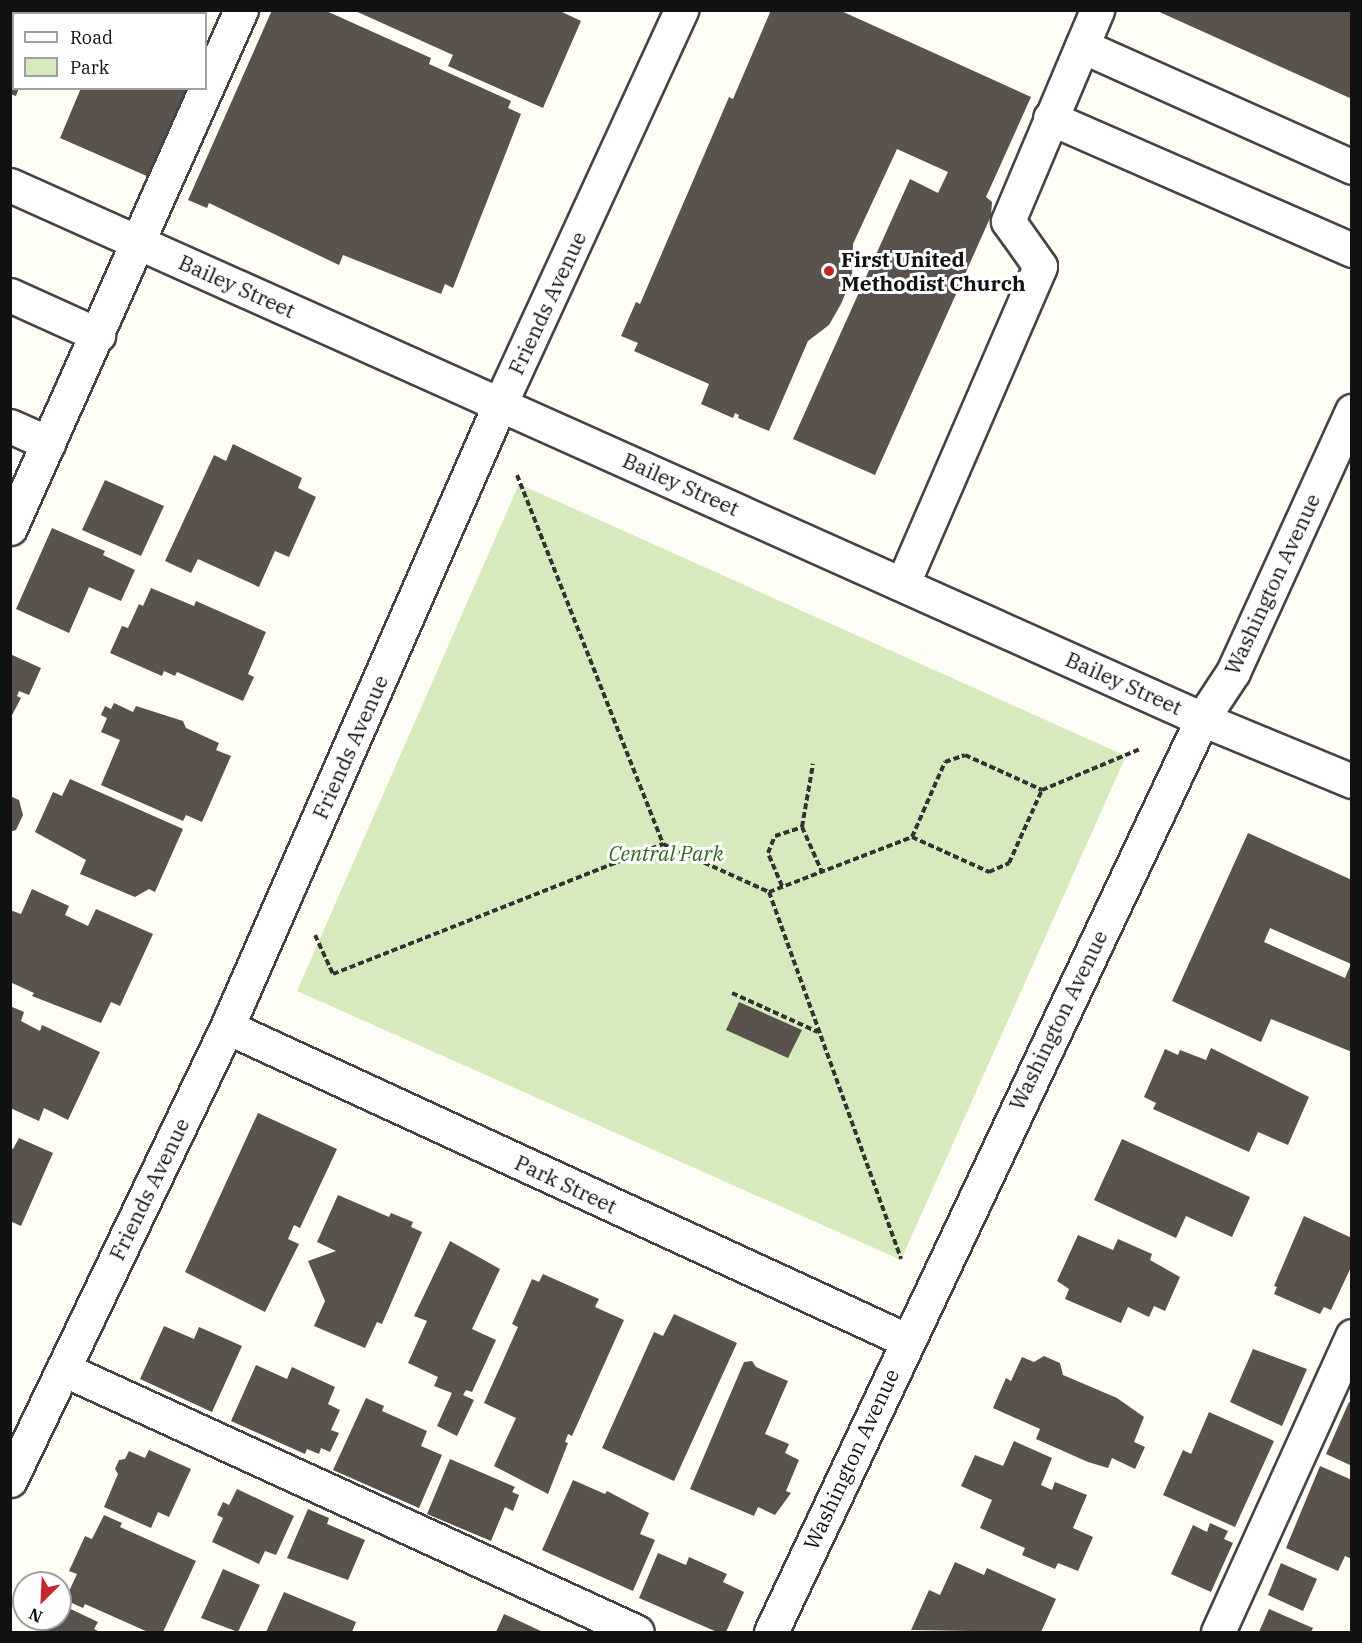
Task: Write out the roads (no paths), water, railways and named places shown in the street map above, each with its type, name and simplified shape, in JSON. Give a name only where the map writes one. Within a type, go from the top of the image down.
[{"type":"street","points":[[207,89],[242,10]]},
{"type":"street","name":"Friends Avenue","points":[[10,1480],[227,1027],[500,404],[681,10]]},
{"type":"street","points":[[903,583],[1040,266],[1008,221],[1097,10]]},
{"type":"street","points":[[1082,46],[1352,167]]},
{"type":"street","points":[[10,528],[206,90]]},
{"type":"street","points":[[1050,118],[1352,250]]},
{"type":"street","name":"Bailey Street","points":[[10,185],[903,583],[1202,719],[1352,781]]},
{"type":"street","points":[[10,296],[98,335]]},
{"type":"street","name":"Washington Avenue","points":[[771,1632],[906,1340],[1202,719],[1233,672],[1352,411]]},
{"type":"street","points":[[10,426],[48,443]]},
{"type":"street","name":"Park Street","points":[[227,1027],[906,1340]]},
{"type":"street","points":[[1218,1632],[1352,1336]]},
{"type":"street","points":[[63,1369],[637,1632]]},
{"type":"place","name":"First United Methodist Church","points":[[829,271]]},
{"type":"park label","name":"Central Park","points":[[666,853]]}]
